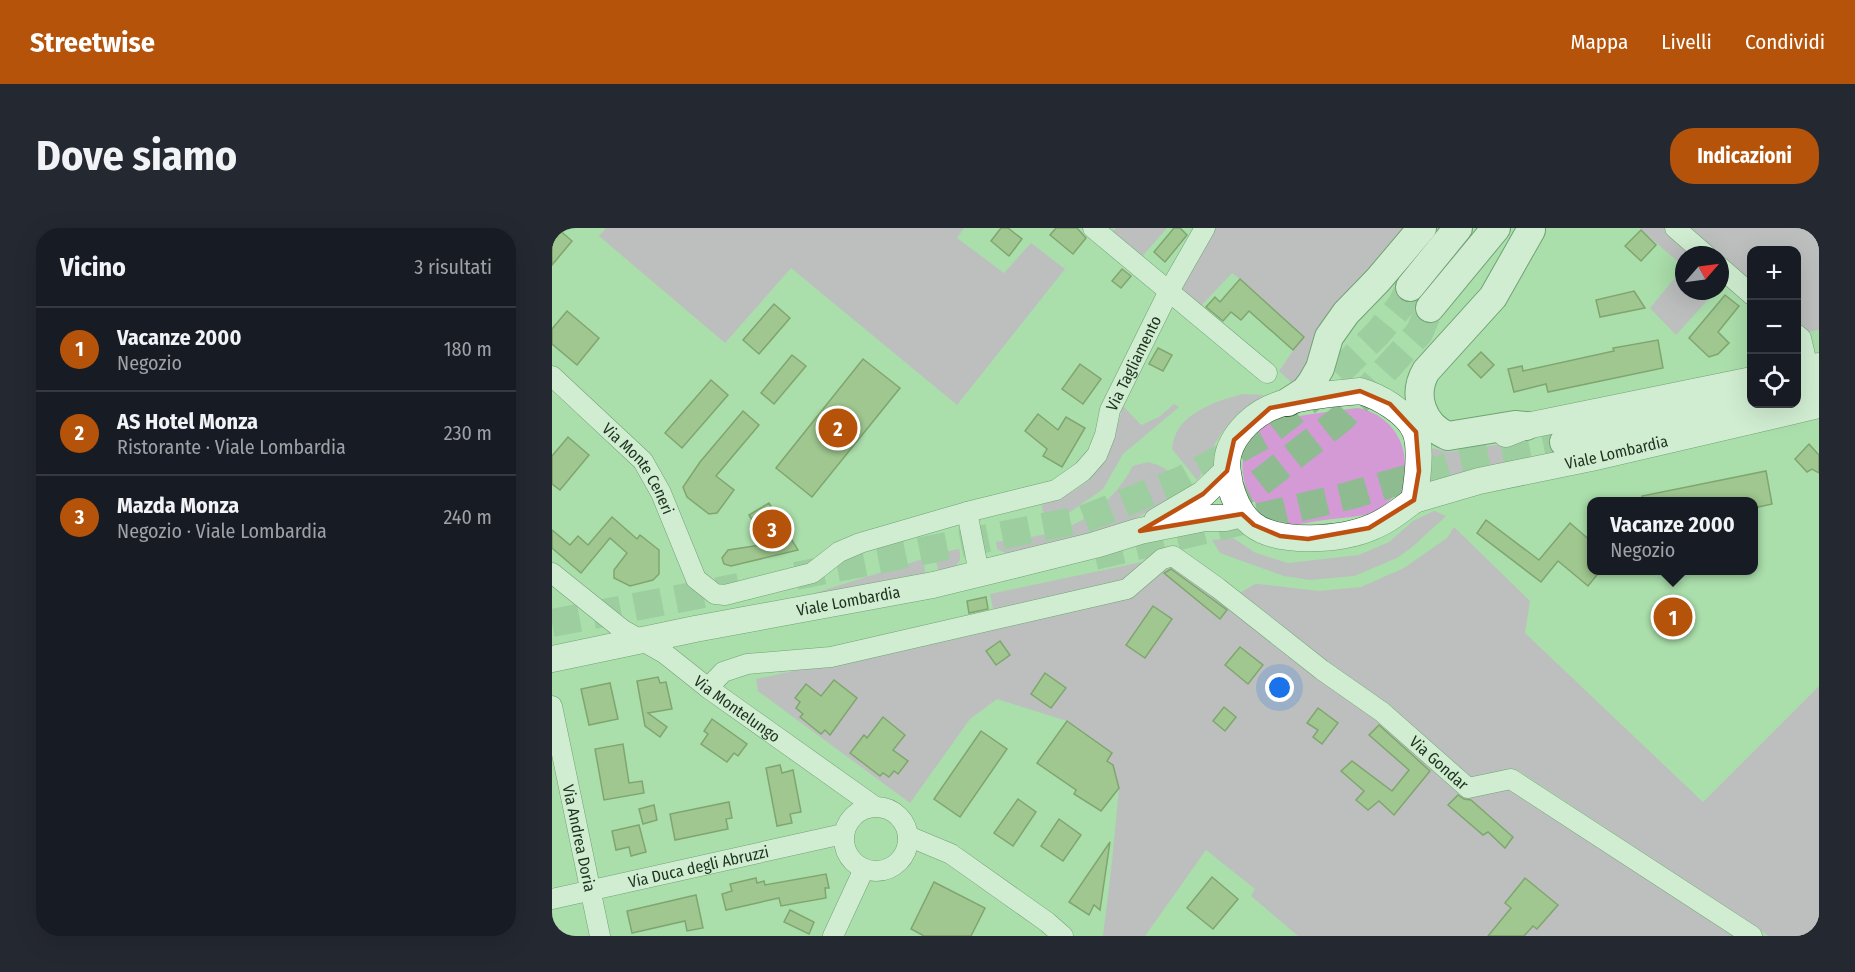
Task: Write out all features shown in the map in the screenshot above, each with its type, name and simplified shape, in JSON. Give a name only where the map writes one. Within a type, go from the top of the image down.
[{"type":"highway","points":[[1288,402],[1305,391],[1312,382],[1320,368],[1329,337],[1346,313],[1378,280],[1422,228]]},
{"type":"highway","points":[[1410,287],[1458,228]]},
{"type":"highway","points":[[1430,308],[1496,228]]},
{"type":"highway","points":[[1411,425],[1406,387],[1410,371],[1532,229]]},
{"type":"highway","points":[[1526,426],[1515,425],[1448,436],[1438,432],[1431,425],[1420,406],[1418,394],[1420,381],[1426,371],[1493,297],[1532,229]]},
{"type":"highway","points":[[1564,442],[1747,401]]},
{"type":"main road","points":[[1411,425],[1419,471],[1414,500],[1392,517],[1370,528],[1308,539],[1268,533],[1254,525],[1242,514],[1232,494],[1227,471],[1229,450],[1243,427],[1269,408],[1288,402],[1325,394],[1360,391],[1390,404],[1430,440],[1453,445],[1479,443],[1526,426],[1747,381]]},
{"type":"main road","name":"Viale Lombardia","points":[[1414,500],[1479,481],[1591,458],[1819,405]]},
{"type":"main road","name":"Viale Lombardia","points":[[1140,531],[1203,494],[1227,471]]},
{"type":"main road","name":"Viale Lombardia","points":[[552,659],[933,585],[1095,545],[1140,531],[1205,518],[1225,518],[1242,514]]},
{"type":"street","name":"Via Tagliamento","points":[[1056,490],[1083,471],[1097,455],[1105,435],[1110,410],[1168,291],[1205,228]]},
{"type":"street","points":[[1675,228],[1696,246]]},
{"type":"street","points":[[1101,230],[1168,291],[1267,373]]},
{"type":"street","points":[[1729,275],[1747,291]]},
{"type":"street","points":[[1801,338],[1808,376]]},
{"type":"street","name":"Via Monte Ceneri","points":[[552,376],[644,461],[661,493],[696,579]]},
{"type":"street","name":"Viale Lombardia","points":[[696,579],[715,594],[725,595],[780,582],[812,573],[839,552],[860,543],[1056,490]]},
{"type":"street","points":[[967,513],[979,573]]},
{"type":"street","name":"Via Gondar","points":[[708,688],[723,672],[747,664],[831,657],[1127,589],[1162,559],[1173,556],[1322,670],[1382,712],[1468,788],[1511,779],[1752,936]]},
{"type":"street","name":"Via Montelungo","points":[[552,573],[623,630],[664,653],[708,688],[831,777],[874,806],[885,807],[896,813],[903,821],[908,836]]},
{"type":"street","name":"Via Andrea Doria","points":[[552,706],[600,936]]},
{"type":"street","name":"Via Montelungo","points":[[831,777],[847,826],[846,853],[864,869]]},
{"type":"street","points":[[847,826],[859,810],[874,806]]},
{"type":"street","name":"Via Duca degli Abruzzi","points":[[552,899],[847,826]]},
{"type":"street","points":[[833,936],[864,869],[875,871],[896,864],[907,848],[908,836],[951,854],[1047,922],[1063,936]]},
{"type":"highlighted area","points":[[1360,391],[1390,404],[1416,432],[1419,471],[1414,500],[1369,528],[1308,539],[1280,536],[1254,525],[1242,514],[1140,531],[1203,494],[1227,471],[1234,440],[1270,408]]},
{"type":"shaded area","points":[[606,228],[964,228],[957,238],[1004,273],[1031,243],[1065,269],[957,405],[791,268],[725,343],[599,236]]},
{"type":"shaded area","points":[[1116,228],[1167,228],[1139,260],[1110,234]]},
{"type":"shaded area","points":[[1214,228],[1410,228],[1322,322],[1315,336],[1305,375],[1292,383],[1279,371],[1303,336],[1240,279],[1232,273],[1200,307],[1180,288]]},
{"type":"shaded area","points":[[1639,228],[1666,228],[1686,246],[1675,246],[1675,259]]},
{"type":"shaded area","points":[[1681,228],[1819,228],[1819,330],[1801,333],[1801,246],[1747,246],[1747,286],[1729,270],[1729,246],[1702,246]]},
{"type":"shaded area","points":[[1675,278],[1675,300],[1708,300],[1676,335],[1650,308]]},
{"type":"shaded area","points":[[1243,394],[1264,395],[1226,428],[1216,442],[1197,480],[1172,449],[1180,427],[1197,411]]},
{"type":"shaded area","points":[[1174,404],[1179,407],[1123,454],[1103,489],[1066,515],[1044,523],[1042,505],[1077,489],[1099,469],[1112,442],[1123,406],[1141,425],[1159,417]]},
{"type":"shaded area","points":[[1358,408],[1375,414],[1389,424],[1404,452],[1405,468],[1401,483],[1392,498],[1378,510],[1367,514],[1299,524],[1284,523],[1266,513],[1247,490],[1243,470],[1245,453],[1262,428],[1279,418]]},
{"type":"shaded area","points":[[1510,443],[1515,462],[1439,479],[1431,483],[1432,448],[1448,452]]},
{"type":"shaded area","points":[[1148,462],[1170,472],[1185,492],[1119,527],[1013,556],[997,549],[996,542],[1061,530],[1084,519],[1112,496],[1133,466]]},
{"type":"shaded area","points":[[1434,511],[1446,516],[1411,548],[1397,558],[1354,576],[1310,580],[1284,576],[1220,553],[1212,540],[1233,538],[1256,553],[1288,563],[1359,555],[1389,542],[1413,521]]},
{"type":"shaded area","points":[[1454,527],[1530,601],[1525,633],[1703,802],[1819,686],[1819,936],[1769,936],[1519,771],[1471,781],[1238,594],[1255,584],[1319,591],[1361,587],[1404,568],[1447,538]]},
{"type":"shaded area","points":[[959,549],[959,562],[939,573],[934,554]]},
{"type":"shaded area","points":[[1172,558],[1379,717],[1453,783],[1507,787],[1733,936],[1298,936],[1251,896],[1255,889],[1206,850],[1145,936],[1103,936],[1119,788],[1113,765],[1107,761],[1112,753],[1067,721],[997,699],[970,719],[910,803],[758,691],[756,679],[925,643],[1131,595]]},
{"type":"shaded area","points":[[923,559],[926,576],[816,599],[815,593]]},
{"type":"shaded area","points":[[1151,560],[1120,582],[994,613],[990,594]]},
{"type":"building","points":[[552,228],[557,228],[572,241],[552,265]]},
{"type":"building","points":[[1001,228],[1008,228],[1022,239],[1009,256],[991,241]]},
{"type":"building","points":[[1056,228],[1077,228],[1086,238],[1073,254],[1050,235]]},
{"type":"building","points":[[1174,228],[1180,228],[1187,235],[1165,262],[1154,252]]},
{"type":"building","points":[[1641,230],[1656,245],[1641,261],[1625,246]]},
{"type":"building","points":[[1122,269],[1131,276],[1121,288],[1112,281]]},
{"type":"building","points":[[1240,279],[1304,337],[1293,350],[1249,311],[1241,320],[1231,312],[1223,321],[1206,307],[1215,297],[1220,302]]},
{"type":"building","points":[[1634,291],[1645,308],[1600,317],[1596,300]]},
{"type":"building","points":[[1729,298],[1739,306],[1718,332],[1729,343],[1718,354],[1709,357],[1689,338],[1721,300],[1729,300]]},
{"type":"building","points":[[774,304],[790,318],[759,354],[743,340]]},
{"type":"building","points":[[567,311],[599,338],[577,365],[552,344],[552,329]]},
{"type":"building","points":[[1658,340],[1663,368],[1548,392],[1546,384],[1514,392],[1508,369],[1522,366],[1523,371],[1614,351],[1613,348]]},
{"type":"building","points":[[1158,348],[1172,355],[1163,371],[1149,364]]},
{"type":"building","points":[[1481,352],[1494,365],[1481,378],[1468,365]]},
{"type":"building","points":[[792,355],[806,366],[774,404],[761,393]]},
{"type":"building","points":[[863,359],[900,388],[812,497],[776,468]]},
{"type":"building","points":[[1080,364],[1101,379],[1083,404],[1062,389]]},
{"type":"building","points":[[711,380],[728,395],[682,448],[665,433]]},
{"type":"building","points":[[743,411],[759,425],[716,476],[734,490],[717,513],[709,514],[687,497],[683,487],[700,462]]},
{"type":"building","points":[[1038,414],[1058,430],[1066,417],[1085,428],[1062,467],[1043,456],[1047,449],[1025,431]]},
{"type":"building","points":[[568,437],[589,455],[560,490],[552,484],[552,456]]},
{"type":"building","points":[[1809,444],[1819,455],[1819,473],[1812,469],[1807,472],[1795,459]]},
{"type":"building","points":[[1766,471],[1772,504],[1758,507],[1758,497],[1642,496]]},
{"type":"building","points":[[769,503],[798,550],[731,566],[724,564],[722,558],[728,550],[767,544],[749,515]]},
{"type":"building","points":[[612,517],[637,539],[640,535],[659,550],[659,574],[653,580],[630,586],[614,578],[614,570],[627,553],[610,538],[581,573],[552,548],[552,530],[570,545],[578,536],[588,545]]},
{"type":"building","points":[[1486,520],[1539,560],[1570,523],[1587,538],[1587,575],[1597,575],[1588,586],[1558,561],[1541,582],[1477,533]]},
{"type":"building","points":[[1171,569],[1227,610],[1220,619],[1164,573]]},
{"type":"building","points":[[986,597],[988,609],[969,613],[967,601]]},
{"type":"building","points":[[1153,606],[1172,619],[1145,658],[1126,645]]},
{"type":"building","points":[[1000,641],[1010,655],[996,665],[986,651]]},
{"type":"building","points":[[1240,647],[1263,665],[1248,684],[1225,665]]},
{"type":"building","points":[[1045,673],[1066,688],[1051,708],[1031,694]]},
{"type":"building","points":[[658,677],[660,683],[666,682],[672,709],[648,713],[667,727],[660,737],[645,726],[637,681]]},
{"type":"building","points":[[834,680],[857,698],[830,735],[825,730],[821,734],[800,717],[803,714],[796,708],[800,702],[795,698],[806,684],[821,696]]},
{"type":"building","points":[[610,683],[618,719],[589,725],[581,689]]},
{"type":"building","points":[[1224,707],[1236,717],[1225,731],[1213,721]]},
{"type":"building","points":[[1318,708],[1338,723],[1322,744],[1313,737],[1318,730],[1307,723]]},
{"type":"building","points":[[883,717],[905,735],[893,750],[908,761],[898,774],[894,771],[889,777],[883,773],[880,776],[850,753],[864,735],[867,738]]},
{"type":"building","points":[[712,719],[747,744],[738,756],[734,753],[727,762],[701,744],[708,734],[704,731]]},
{"type":"building","points":[[1067,721],[1112,753],[1107,761],[1113,765],[1119,788],[1101,811],[1074,794],[1076,790],[1037,763]]},
{"type":"building","points":[[1379,725],[1430,771],[1394,815],[1379,801],[1368,810],[1356,800],[1364,791],[1341,771],[1352,761],[1392,791],[1409,770],[1369,735]]},
{"type":"building","points":[[981,731],[1007,749],[960,817],[934,799]]},
{"type":"building","points":[[623,744],[629,783],[642,781],[644,793],[604,800],[595,749]]},
{"type":"building","points":[[780,765],[782,773],[793,770],[801,812],[790,814],[792,823],[777,826],[766,768]]},
{"type":"building","points":[[1458,795],[1471,800],[1513,837],[1505,848],[1488,832],[1483,835],[1448,805]]},
{"type":"building","points":[[1018,799],[1036,812],[1013,846],[994,833]]},
{"type":"building","points":[[729,802],[732,818],[726,819],[728,829],[675,840],[670,814]]},
{"type":"building","points":[[654,805],[657,820],[643,824],[639,809]]},
{"type":"building","points":[[1059,819],[1081,835],[1063,861],[1041,846]]},
{"type":"building","points":[[639,825],[646,852],[631,856],[629,847],[616,850],[612,831]]},
{"type":"building","points":[[1110,842],[1100,910],[1094,905],[1089,915],[1069,902]]},
{"type":"building","points":[[826,874],[829,888],[825,888],[826,898],[781,906],[779,898],[726,910],[722,894],[732,891],[730,884],[756,878],[757,883],[764,881],[765,885]]},
{"type":"building","points":[[1212,877],[1238,899],[1213,929],[1187,908]]},
{"type":"building","points":[[1525,878],[1558,905],[1537,929],[1533,926],[1524,936],[1488,936],[1511,908],[1505,903]]},
{"type":"building","points":[[934,882],[985,908],[971,936],[924,936],[911,929]]},
{"type":"building","points":[[696,895],[703,928],[687,931],[685,921],[632,933],[627,911]]},
{"type":"building","points":[[790,910],[814,922],[809,934],[784,922]]},
{"type":"tunnel","points":[[796,576],[1084,519],[1184,479],[1264,435],[1319,392],[1378,333],[1401,305],[1410,287]]},
{"type":"tunnel","points":[[1185,521],[1258,484],[1342,418],[1419,333],[1430,308]]},
{"type":"tunnel","points":[[1095,556],[1348,496],[1454,465],[1564,442]]},
{"type":"tunnel","points":[[552,623],[739,587]]},
{"type":"place","name":"AS Hotel Monza","points":[[838,428]]},
{"type":"place","name":"Mazda Monza","points":[[772,529]]},
{"type":"place","name":"Vacanze 2000","points":[[1673,617]]}]
